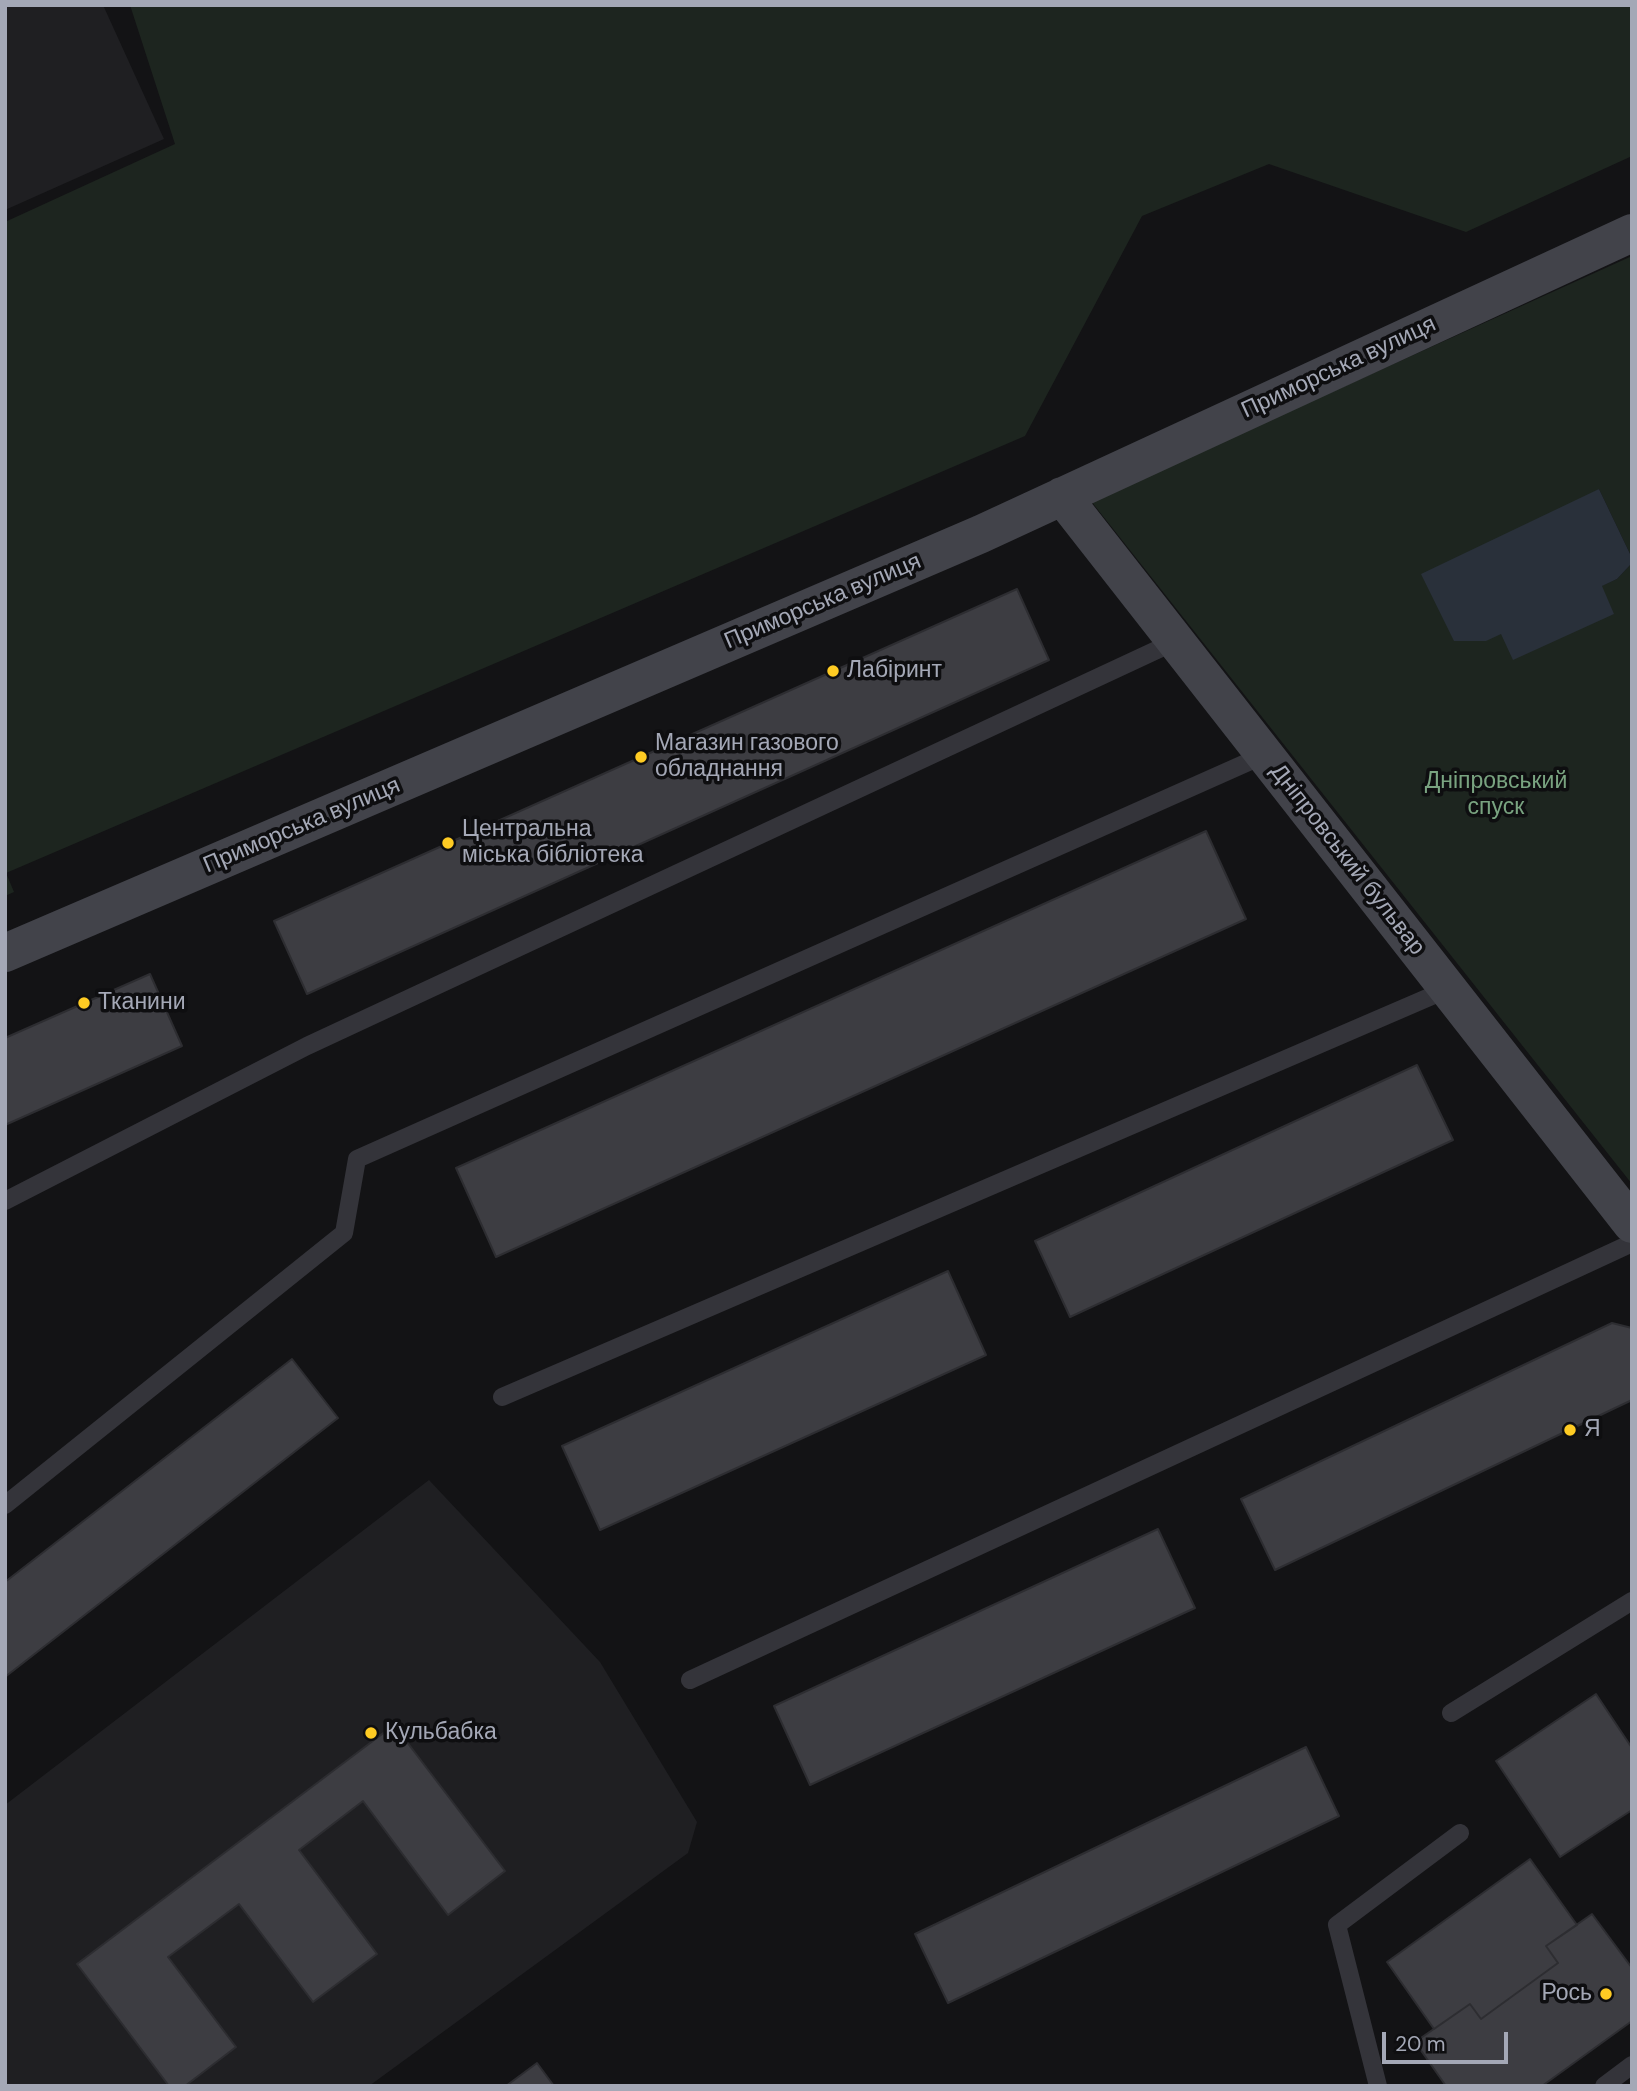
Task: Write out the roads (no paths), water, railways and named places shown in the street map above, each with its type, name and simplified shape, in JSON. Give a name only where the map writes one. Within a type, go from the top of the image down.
[{"type":"street","name":"Приморська вулиця","points":[[5,953],[981,534],[1632,233]]},
{"type":"street","name":"Дніпровський бульвар","points":[[1062,496],[1632,1224]]},
{"type":"lane","points":[[5,1201],[307,1046],[1175,641]]},
{"type":"lane","points":[[5,1505],[344,1233],[357,1159],[1264,754]]},
{"type":"lane","points":[[502,1397],[1448,989]]},
{"type":"lane","points":[[690,1680],[1632,1243]]},
{"type":"lane","points":[[1451,1713],[1632,1601]]},
{"type":"lane","points":[[1378,2086],[1337,1925],[1460,1833]]},
{"type":"lane","points":[[1604,2086],[1632,2065]]},
{"type":"place","name":"Лабіринт","points":[[833,671]]},
{"type":"place","name":"Магазин газового обладнання","points":[[641,757]]},
{"type":"place","name":"Центральна міська бібліотека","points":[[448,843]]},
{"type":"place","name":"Тканини","points":[[84,1003]]},
{"type":"place","name":"Я","points":[[1570,1430]]},
{"type":"place","name":"Кульбабка","points":[[371,1733]]},
{"type":"place","name":"Рось","points":[[1606,1994]]},
{"type":"park label","name":"Дніпровський спуск","points":[[1496,795]]}]
